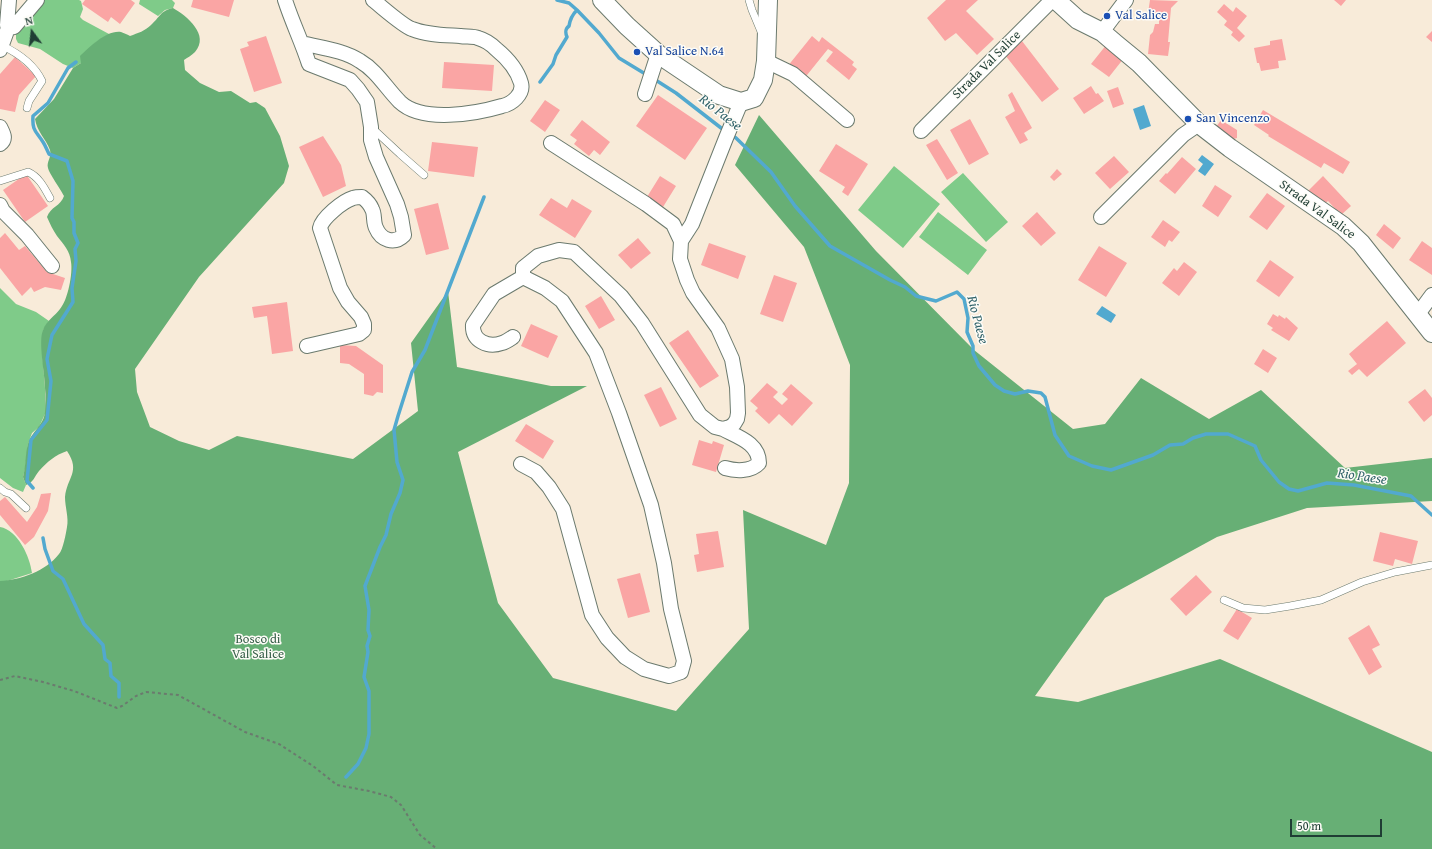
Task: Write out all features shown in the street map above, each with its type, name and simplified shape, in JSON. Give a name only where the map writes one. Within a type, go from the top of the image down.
[{"type":"street","points":[[8,28],[14,27],[37,0]]},
{"type":"street","points":[[285,0],[309,64],[350,80],[367,102],[371,127],[371,140],[376,157],[397,204],[404,235],[399,240],[392,241],[381,235],[375,227],[373,210],[362,197],[352,198],[332,212],[321,223],[320,228],[340,288],[348,302],[360,317],[364,324],[364,330],[359,334],[307,346]]},
{"type":"street","points":[[302,43],[336,51],[359,60],[370,67],[400,102],[412,111],[429,115],[450,115],[493,109],[509,104],[515,100],[520,92],[521,85],[518,74],[512,64],[498,50],[487,42],[478,38],[422,32],[410,29],[373,0]]},
{"type":"street","points":[[602,0],[627,26],[658,54],[719,95],[742,102],[754,98],[763,80],[766,53],[768,0]]},
{"type":"street","name":"Strada Val Salice","points":[[921,131],[1052,0]]},
{"type":"street","name":"Strada Val Salice","points":[[1056,0],[1078,20],[1102,32],[1139,64],[1199,124],[1230,148],[1343,226],[1361,243],[1432,333]]},
{"type":"street","points":[[1102,32],[1126,0]]},
{"type":"street","points":[[1,47],[8,28],[10,2]]},
{"type":"street","points":[[766,53],[847,120]]},
{"type":"street","points":[[648,84],[658,54]]},
{"type":"street","points":[[681,241],[692,224],[742,102]]},
{"type":"street","points":[[1101,217],[1183,135],[1199,124]]},
{"type":"street","points":[[0,127],[4,136],[4,139],[0,144]]},
{"type":"street","points":[[551,143],[646,204],[673,224],[681,241],[680,259],[687,280],[693,293],[718,328],[732,359],[738,387],[738,413],[734,424],[723,429]]},
{"type":"street","points":[[0,205],[3,211],[27,234],[52,266]]},
{"type":"street","points":[[523,276],[523,268],[538,256],[559,250],[574,252],[621,296],[642,323],[700,415],[710,424],[723,429],[751,444],[759,459],[759,463],[755,467],[736,471],[725,468]]},
{"type":"street","points":[[513,336],[502,343],[490,345],[481,342],[475,337],[472,331],[473,324],[494,294],[523,276]]},
{"type":"street","points":[[521,464],[536,472],[549,487],[563,509],[592,615],[607,638],[625,657],[644,669],[669,676],[681,672],[684,661],[671,609],[664,563],[651,505],[622,420],[596,353],[562,301],[545,288],[523,276]]},
{"type":"street","points":[[1418,314],[1432,294]]},
{"type":"lane","points":[[749,0],[766,53]]},
{"type":"lane","points":[[1,47],[23,57],[38,72],[42,81],[29,101],[27,108]]},
{"type":"lane","points":[[371,127],[424,175]]},
{"type":"lane","points":[[0,181],[28,172],[35,175],[43,185],[50,198]]},
{"type":"lane","points":[[0,488],[19,499],[26,508]]},
{"type":"lane","points":[[1224,600],[1243,608],[1265,610],[1290,606],[1321,600],[1362,582],[1395,572],[1432,566]]},
{"type":"path","points":[[0,680],[15,676],[42,682],[74,691],[117,708],[136,696],[146,692],[178,695],[245,732],[279,744],[313,766],[336,785],[391,797],[401,805],[420,835],[437,849]]},
{"type":"green space","points":[[43,0],[81,1],[83,9],[80,17],[109,34],[95,43],[81,63],[73,68],[63,64],[40,49],[18,43],[16,39],[16,34]]},
{"type":"green space","points":[[140,0],[172,0],[175,3],[173,8],[165,10],[158,16],[139,4]]},
{"type":"green space","name":"Bosco di Val Salice","points":[[173,8],[190,21],[195,27],[200,39],[199,46],[195,52],[184,60],[185,70],[200,83],[219,92],[231,91],[250,103],[256,102],[265,108],[280,136],[289,166],[284,183],[199,277],[135,369],[137,392],[150,427],[179,441],[209,450],[237,436],[353,459],[418,411],[411,343],[448,291],[457,367],[551,386],[587,386],[458,452],[498,603],[553,678],[676,711],[749,629],[743,510],[826,545],[849,483],[850,365],[804,247],[735,165],[759,115],[876,251],[974,350],[1073,429],[1105,424],[1141,378],[1209,419],[1261,390],[1345,468],[1432,458],[1432,501],[1307,508],[1217,537],[1105,598],[1035,696],[1078,702],[1220,659],[1432,752],[1432,849],[0,849],[0,581],[16,579],[32,574],[54,560],[60,552],[64,541],[67,524],[65,497],[66,490],[73,470],[73,464],[67,451],[48,462],[29,484],[26,485],[23,477],[28,444],[42,421],[45,412],[45,382],[41,350],[43,330],[46,324],[63,305],[68,293],[71,273],[71,262],[68,251],[56,234],[47,217],[50,211],[63,199],[64,196],[49,170],[48,164],[50,150],[36,124],[35,119],[54,99],[73,68],[81,63],[80,56],[93,44],[104,36],[115,32],[121,32],[130,36],[141,32],[149,27],[163,13]]},
{"type":"green space","points":[[894,166],[940,204],[903,248],[858,210]]},
{"type":"green space","points":[[963,173],[1008,222],[986,242],[941,192]]},
{"type":"green space","points":[[938,212],[987,250],[968,275],[919,237]]},
{"type":"green space","points":[[0,288],[16,304],[36,312],[49,321],[43,330],[42,351],[45,388],[45,414],[39,427],[32,433],[28,444],[23,477],[26,485],[23,492],[13,488],[0,478]]},
{"type":"green space","points":[[0,527],[12,533],[18,539],[29,559],[32,573],[7,581],[0,581]]},
{"type":"water","points":[[1144,105],[1151,126],[1140,130],[1133,109]]},
{"type":"water","points":[[1202,155],[1214,164],[1205,176],[1198,171],[1203,164],[1198,160]]},
{"type":"water","points":[[1102,306],[1116,315],[1111,323],[1096,314]]},
{"type":"building","points":[[85,0],[131,0],[135,3],[120,24],[111,17],[108,22],[82,4]]},
{"type":"building","points":[[193,0],[234,0],[229,17],[191,7]]},
{"type":"building","points":[[946,0],[978,0],[966,11],[994,39],[977,55],[956,33],[945,41],[927,18]]},
{"type":"building","points":[[1150,0],[1178,1],[1171,8],[1168,56],[1148,54],[1150,35],[1153,32],[1155,24],[1159,24],[1159,14],[1148,13]]},
{"type":"building","points":[[1334,0],[1346,0],[1341,6]]},
{"type":"building","points":[[1224,4],[1233,12],[1236,7],[1247,16],[1237,28],[1245,36],[1239,42],[1231,35],[1233,32],[1224,25],[1227,21],[1217,12]]},
{"type":"building","points":[[1432,31],[1432,42],[1426,37]]},
{"type":"building","points":[[266,36],[282,83],[254,92],[240,49],[249,46],[247,42]]},
{"type":"building","points":[[812,36],[819,42],[822,37],[854,62],[852,65],[857,69],[849,80],[826,61],[833,52],[828,49],[803,80],[787,67]]},
{"type":"building","points":[[1282,39],[1286,60],[1278,61],[1279,68],[1261,71],[1259,63],[1257,63],[1254,48],[1270,45],[1270,41]]},
{"type":"building","points":[[1022,41],[1059,89],[1042,102],[1005,55]]},
{"type":"building","points":[[1107,44],[1124,58],[1109,77],[1091,64]]},
{"type":"building","points":[[15,57],[36,76],[19,95],[15,112],[0,109],[0,74]]},
{"type":"building","points":[[444,62],[494,65],[492,91],[442,88]]},
{"type":"building","points":[[1091,86],[1096,94],[1098,93],[1104,101],[1084,114],[1073,98]]},
{"type":"building","points":[[1118,87],[1124,104],[1113,108],[1107,91]]},
{"type":"building","points":[[1012,92],[1032,128],[1024,133],[1028,140],[1020,144],[1005,117],[1015,111],[1008,95]]},
{"type":"building","points":[[658,95],[707,128],[685,160],[636,126]]},
{"type":"building","points":[[545,100],[560,110],[545,132],[530,121]]},
{"type":"building","points":[[1263,110],[1350,162],[1343,174],[1324,163],[1321,168],[1268,136],[1269,135],[1254,125]]},
{"type":"building","points":[[970,119],[989,154],[969,165],[950,130]]},
{"type":"building","points":[[582,120],[610,142],[600,155],[594,150],[589,156],[574,144],[577,140],[570,135]]},
{"type":"building","points":[[1221,120],[1237,130],[1237,138],[1230,140],[1214,130]]},
{"type":"building","points":[[323,136],[341,165],[346,186],[323,197],[299,147]]},
{"type":"building","points":[[937,139],[958,173],[947,180],[926,145]]},
{"type":"building","points":[[432,142],[478,147],[474,177],[428,171]]},
{"type":"building","points":[[836,144],[868,164],[848,196],[842,192],[845,187],[819,171]]},
{"type":"building","points":[[1114,156],[1129,172],[1110,189],[1095,173]]},
{"type":"building","points":[[1182,157],[1196,169],[1175,194],[1159,181]]},
{"type":"building","points":[[1057,169],[1062,174],[1054,181],[1050,177]]},
{"type":"building","points":[[26,174],[48,206],[25,222],[3,190]]},
{"type":"building","points":[[660,176],[676,186],[663,207],[647,197]]},
{"type":"building","points":[[1323,176],[1351,206],[1341,215],[1328,201],[1322,206],[1306,193]]},
{"type":"building","points":[[1215,185],[1232,196],[1218,217],[1202,206]]},
{"type":"building","points":[[1267,193],[1285,206],[1267,230],[1249,217]]},
{"type":"building","points":[[551,198],[567,208],[572,199],[592,211],[575,238],[539,215]]},
{"type":"building","points":[[438,203],[449,249],[426,255],[414,209]]},
{"type":"building","points":[[1037,212],[1056,233],[1041,246],[1022,226]]},
{"type":"building","points":[[1163,220],[1180,232],[1172,242],[1169,240],[1165,247],[1151,237]]},
{"type":"building","points":[[1384,224],[1401,238],[1393,249],[1376,235]]},
{"type":"building","points":[[5,233],[19,250],[25,246],[47,272],[65,278],[61,290],[45,287],[34,292],[31,287],[22,296],[0,268],[0,238]]},
{"type":"building","points":[[638,238],[651,253],[631,269],[618,255]]},
{"type":"building","points":[[1422,241],[1432,248],[1432,275],[1409,260]]},
{"type":"building","points":[[709,243],[746,256],[738,279],[701,265]]},
{"type":"building","points":[[1099,246],[1127,263],[1106,297],[1078,280]]},
{"type":"building","points":[[1270,260],[1294,277],[1279,297],[1256,281]]},
{"type":"building","points":[[1184,262],[1197,272],[1179,296],[1162,283],[1174,268],[1177,271]]},
{"type":"building","points":[[774,275],[797,283],[783,322],[760,314]]},
{"type":"building","points":[[601,296],[615,320],[599,329],[585,306]]},
{"type":"building","points":[[287,302],[293,351],[272,354],[267,316],[254,318],[252,307]]},
{"type":"building","points":[[1273,314],[1278,317],[1279,315],[1285,319],[1286,317],[1298,328],[1289,341],[1271,330],[1273,328],[1267,324]]},
{"type":"building","points":[[1387,321],[1406,343],[1367,377],[1359,369],[1352,375],[1348,371],[1357,364],[1349,354]]},
{"type":"building","points":[[531,324],[558,336],[548,358],[521,346]]},
{"type":"building","points":[[688,330],[719,376],[700,388],[669,343]]},
{"type":"building","points":[[340,345],[356,346],[383,365],[383,393],[377,392],[373,396],[364,394],[364,374],[349,364],[340,363]]},
{"type":"building","points":[[1263,349],[1277,358],[1268,373],[1254,364]]},
{"type":"building","points":[[767,383],[778,392],[773,397],[782,405],[788,399],[782,394],[791,384],[813,403],[792,426],[779,414],[769,424],[755,411],[758,408],[750,401]]},
{"type":"building","points":[[661,387],[677,419],[660,427],[644,395]]},
{"type":"building","points":[[1425,389],[1432,398],[1432,415],[1424,422],[1408,402]]},
{"type":"building","points":[[526,424],[554,441],[543,459],[515,441]]},
{"type":"building","points":[[699,440],[712,444],[713,441],[724,445],[716,472],[692,465]]},
{"type":"building","points":[[51,493],[48,511],[34,537],[25,545],[0,515],[0,501],[5,497],[27,522],[37,507],[41,494]]},
{"type":"building","points":[[718,531],[724,567],[697,572],[694,555],[699,554],[696,534]]},
{"type":"building","points":[[1380,532],[1418,541],[1412,564],[1395,559],[1393,566],[1373,561]]},
{"type":"building","points":[[640,573],[650,612],[628,618],[617,579]]},
{"type":"building","points":[[1196,575],[1212,592],[1186,616],[1170,599]]},
{"type":"building","points":[[1237,609],[1252,618],[1238,640],[1223,631]]},
{"type":"building","points":[[1369,625],[1380,645],[1372,649],[1382,667],[1369,675],[1348,638]]},
{"type":"waterway","name":"Rio Paese","points":[[557,0],[569,3],[599,33],[619,58],[647,75]]},
{"type":"waterway","points":[[540,82],[553,64],[556,55],[567,37],[566,29],[577,10]]},
{"type":"waterway","points":[[33,488],[27,481],[31,440],[47,420],[51,381],[47,359],[52,335],[73,302],[72,288],[76,261],[75,249],[78,243],[74,233],[74,222],[72,218],[73,181],[67,161],[49,154],[44,143],[36,133],[33,116],[48,103],[68,68],[76,62]]},
{"type":"waterway","name":"Rio Paese","points":[[654,79],[676,93],[725,131]]},
{"type":"waterway","name":"Rio Paese","points":[[730,134],[771,172],[795,206],[830,246],[905,287],[916,296],[936,301],[957,292],[964,299],[968,318],[967,332],[973,346],[973,353],[979,366],[995,385],[1004,391],[1015,394],[1028,391],[1041,393],[1045,397],[1055,435],[1069,456],[1092,466],[1111,470],[1153,455],[1170,445],[1183,444],[1193,438],[1206,434],[1228,434],[1255,446],[1261,460],[1279,482],[1289,489],[1298,491],[1327,483],[1354,485],[1411,496],[1432,515]]},
{"type":"waterway","points":[[346,777],[358,764],[366,748],[369,734],[369,691],[364,677],[368,652],[367,646],[370,636],[368,630],[369,610],[365,586],[386,535],[391,514],[400,493],[403,480],[397,462],[394,430],[412,372],[425,350],[484,197]]},
{"type":"waterway","points":[[43,538],[45,549],[53,571],[63,579],[84,624],[103,645],[105,659],[110,663],[111,676],[119,683],[119,697]]},
{"type":"place","name":"Val Salice","points":[[1107,16]]},
{"type":"place","name":"Val Salice N.64","points":[[637,52]]},
{"type":"place","name":"San Vincenzo","points":[[1188,119]]}]
